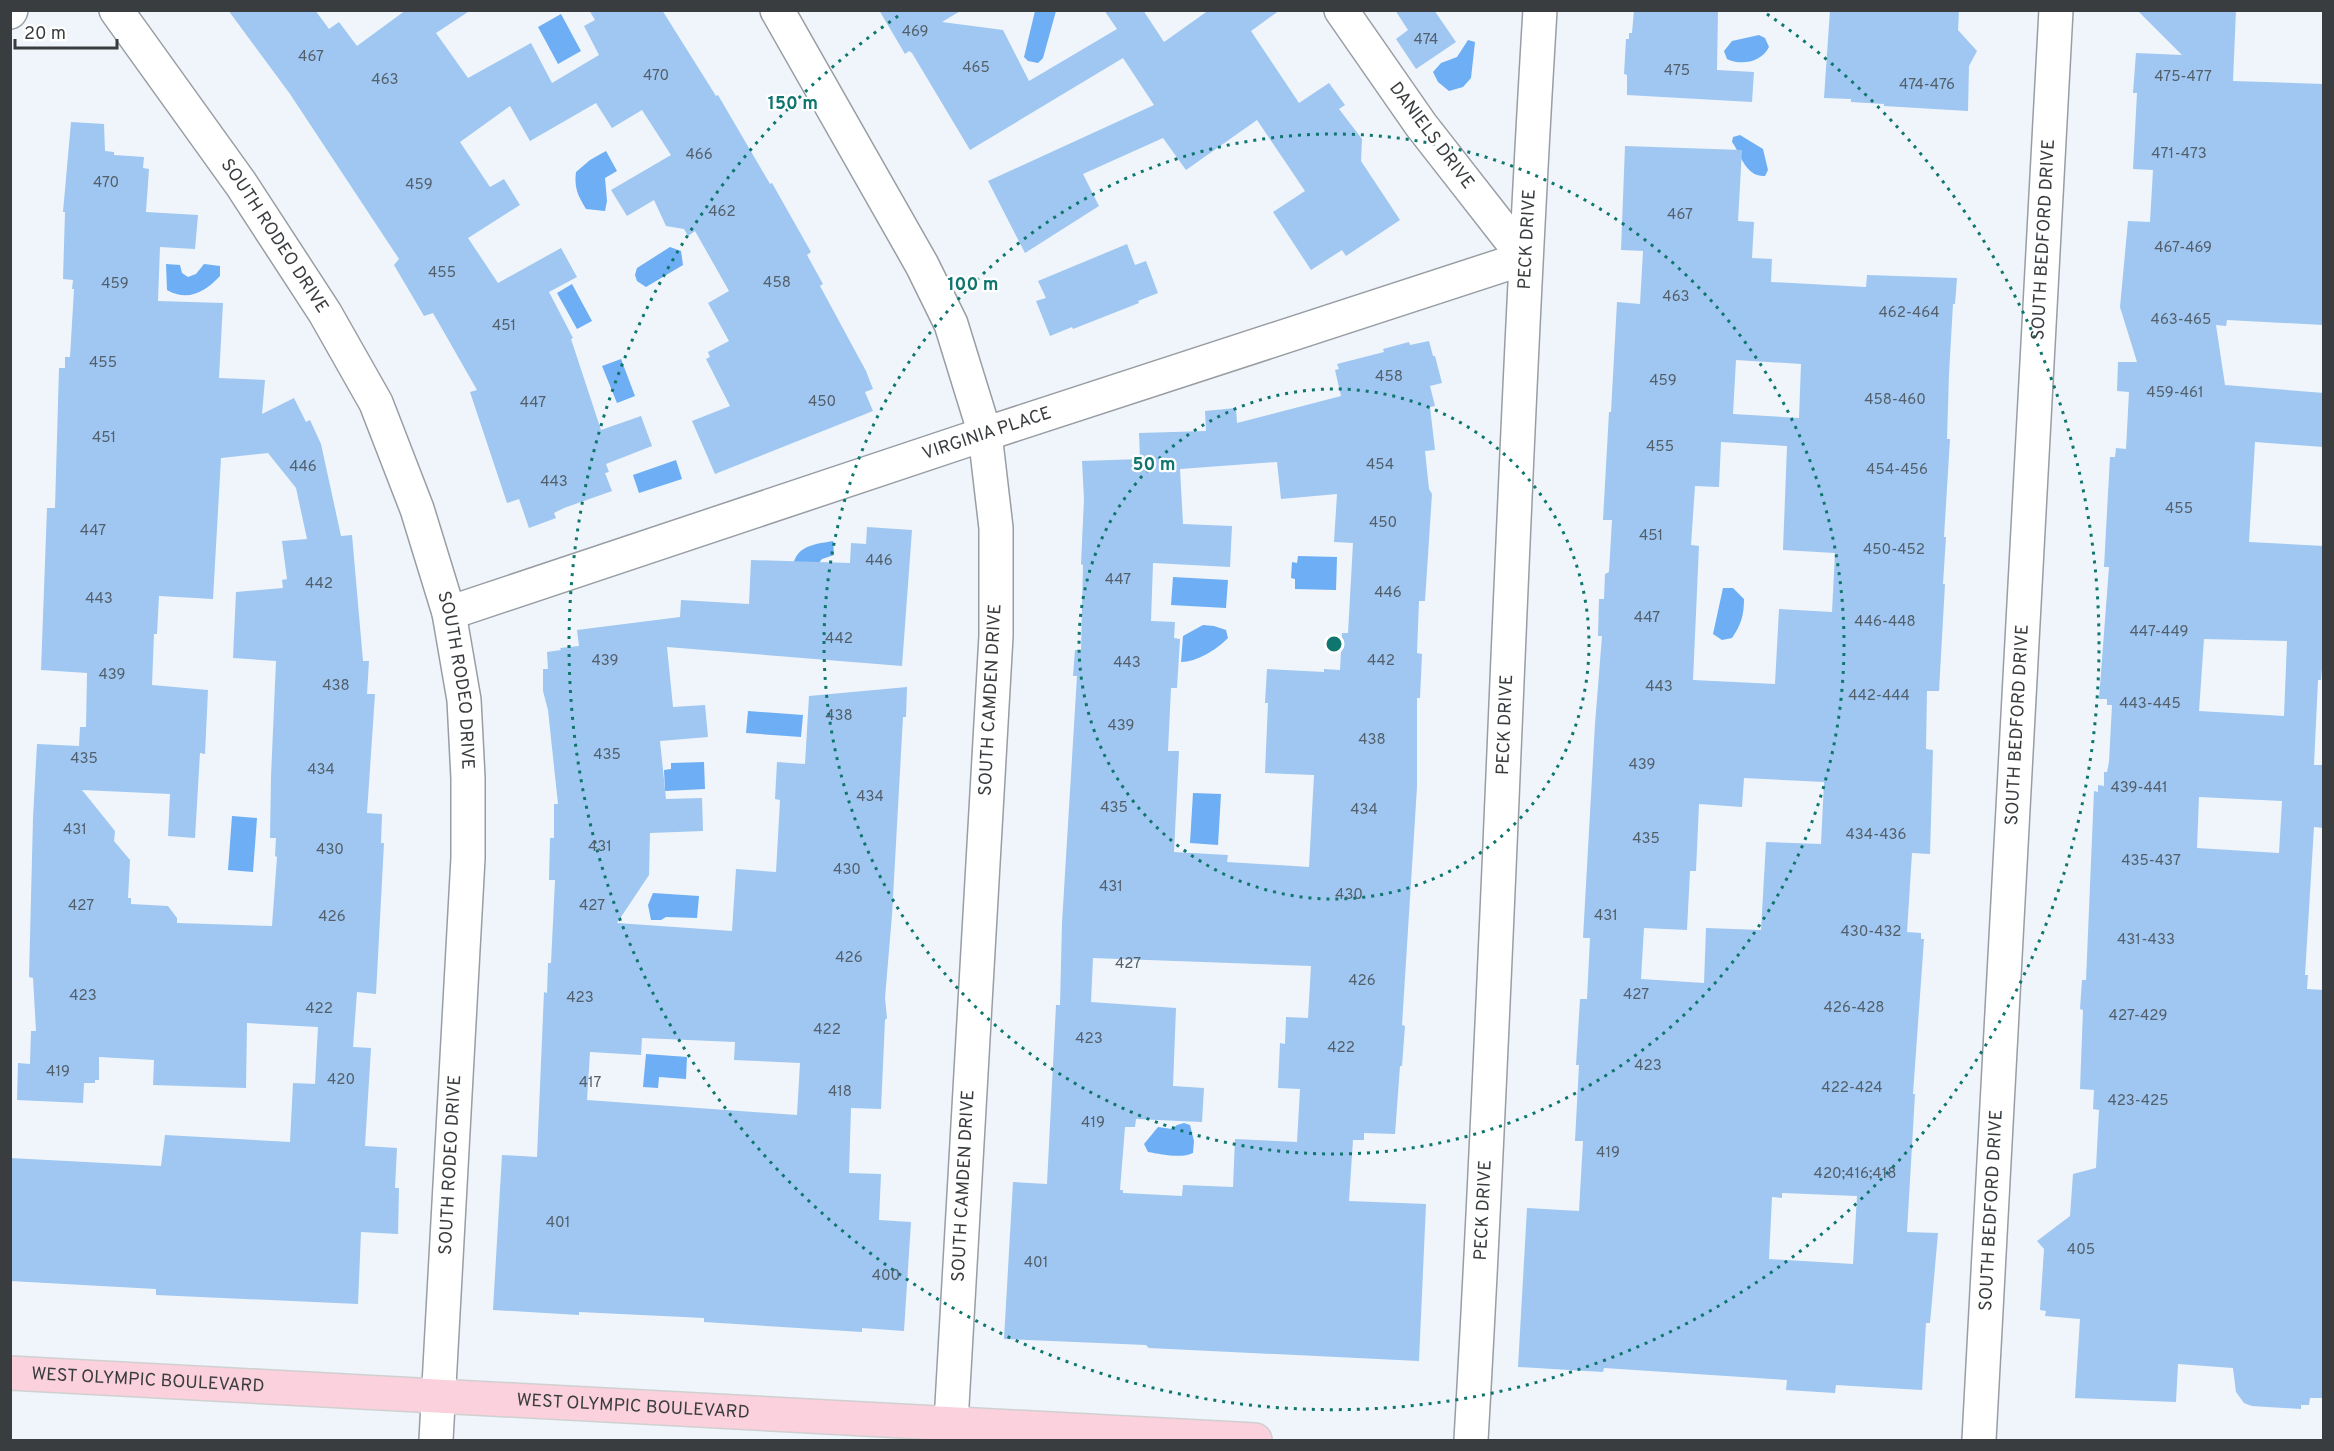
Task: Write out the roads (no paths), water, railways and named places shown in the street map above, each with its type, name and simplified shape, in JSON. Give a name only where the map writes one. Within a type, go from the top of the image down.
[{"type":"main road","name":"WEST OLYMPIC BOULEVARD","points":[[10,1373],[438,1396],[951,1432],[1255,1440]]},
{"type":"street","name":"SOUTH RODEO DRIVE","points":[[116,10],[241,184],[325,313],[376,403],[417,509],[449,613],[464,700],[468,778],[468,858],[436,1440]]},
{"type":"street","name":"SOUTH CAMDEN DRIVE","points":[[777,10],[922,265],[951,324],[985,434],[996,528],[996,636],[951,1432]]},
{"type":"street","name":"DANIELS DRIVE","points":[[1341,10],[1421,125],[1525,258]]},
{"type":"street","name":"PECK DRIVE","points":[[1471,1440],[1485,1191],[1525,258],[1540,10]]},
{"type":"street","name":"SOUTH BEDFORD DRIVE","points":[[1979,1440],[2056,10]]},
{"type":"street","name":"VIRGINIA PLACE","points":[[449,613],[985,434],[1525,258]]},
{"type":"water","points":[[1035,11],[1056,11],[1043,58],[1038,63],[1028,61],[1024,57]]},
{"type":"water","points":[[561,14],[581,51],[558,64],[538,27]]},
{"type":"water","points":[[1759,35],[1765,38],[1769,47],[1761,56],[1745,62],[1727,59],[1724,51],[1732,41]]},
{"type":"water","points":[[1468,40],[1475,42],[1471,78],[1463,87],[1449,91],[1438,82],[1433,72],[1441,63],[1457,57]]},
{"type":"water","points":[[1740,135],[1763,149],[1768,170],[1765,176],[1753,173],[1744,164],[1732,142],[1733,137]]},
{"type":"water","points":[[606,151],[617,171],[605,178],[607,201],[605,211],[586,209],[577,192],[576,172],[590,160]]},
{"type":"water","points":[[670,247],[681,251],[683,265],[646,287],[637,281],[635,275],[637,268]]},
{"type":"water","points":[[166,264],[180,265],[182,273],[188,277],[196,274],[204,264],[220,266],[220,276],[196,294],[175,294],[167,290]]},
{"type":"water","points":[[572,284],[592,321],[577,329],[557,293]]},
{"type":"water","points":[[621,359],[635,396],[617,403],[602,366]]},
{"type":"water","points":[[676,460],[682,479],[639,493],[633,475]]},
{"type":"water","points":[[833,541],[834,555],[822,559],[817,565],[792,571],[796,556],[805,548]]},
{"type":"water","points":[[1298,556],[1337,557],[1336,590],[1295,589],[1295,579],[1291,578],[1292,562],[1297,563]]},
{"type":"water","points":[[1173,577],[1228,580],[1226,608],[1171,605]]},
{"type":"water","points":[[1723,588],[1733,588],[1744,599],[1743,615],[1738,629],[1732,638],[1722,640],[1713,634]]},
{"type":"water","points":[[1203,625],[1226,630],[1228,638],[1206,654],[1181,662],[1183,636]]},
{"type":"water","points":[[748,711],[803,715],[801,737],[746,733]]},
{"type":"water","points":[[704,762],[705,789],[665,791],[664,770],[671,769],[671,763]]},
{"type":"water","points":[[1193,793],[1221,794],[1218,845],[1190,843]]},
{"type":"water","points":[[232,816],[257,818],[253,872],[228,870]]},
{"type":"water","points":[[653,893],[699,896],[697,918],[666,917],[661,920],[651,920],[648,905]]},
{"type":"water","points":[[646,1054],[687,1057],[686,1079],[659,1077],[658,1088],[643,1087]]},
{"type":"water","points":[[1184,1123],[1190,1125],[1194,1141],[1193,1153],[1177,1156],[1148,1152],[1144,1144],[1158,1127],[1172,1129]]}]
